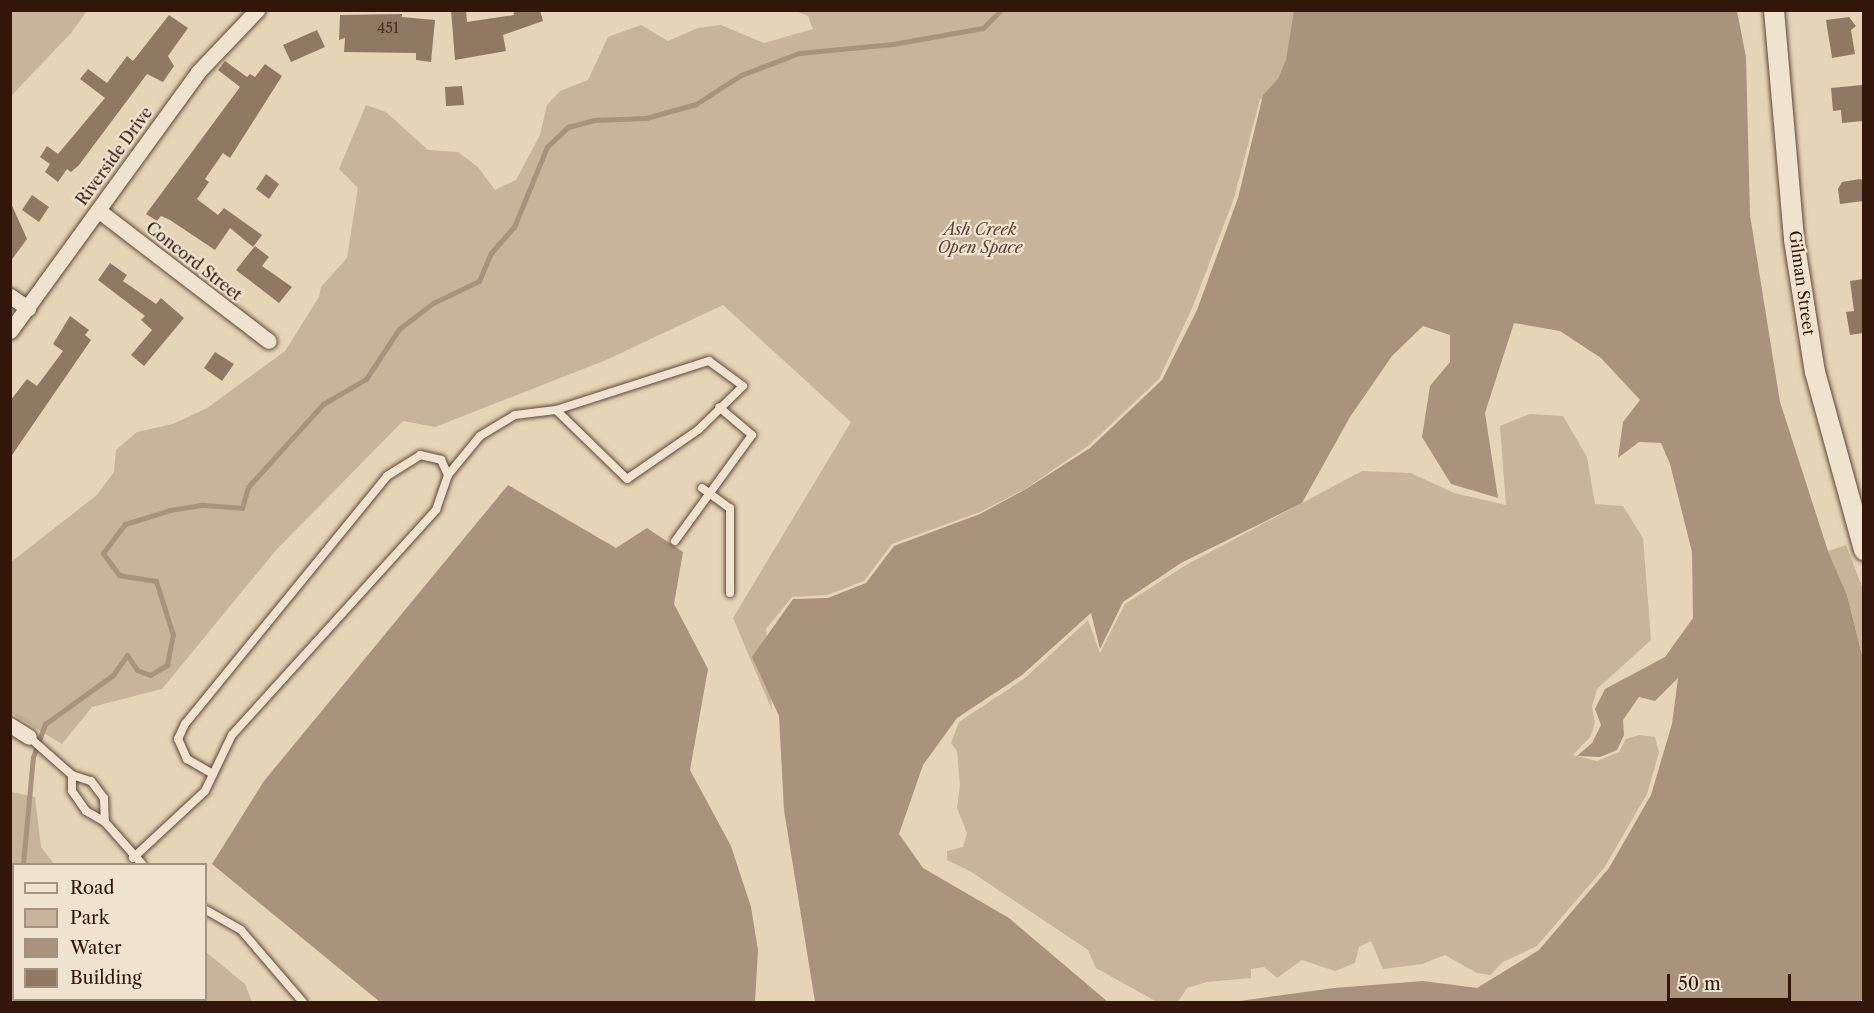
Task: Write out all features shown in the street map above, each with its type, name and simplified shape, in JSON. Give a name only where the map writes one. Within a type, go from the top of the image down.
[{"type":"street","name":"Riverside Drive","points":[[10,331],[198,72],[257,10]]},
{"type":"street","name":"Gilman Street","points":[[1773,10],[1794,240],[1815,372],[1863,550]]},
{"type":"street","name":"Concord Street","points":[[98,210],[269,341]]},
{"type":"street","points":[[10,296],[28,308]]},
{"type":"street","points":[[10,725],[32,738]]},
{"type":"lane","points":[[134,858],[205,790],[232,735],[269,690],[436,510],[448,475],[480,436],[515,415],[556,411],[709,361],[742,386],[698,430],[627,479],[556,411]]},
{"type":"lane","points":[[675,541],[752,435],[719,407]]},
{"type":"lane","points":[[213,774],[187,759],[178,739],[185,724],[387,476],[420,455],[441,460],[448,475]]},
{"type":"lane","points":[[702,488],[730,507],[730,593]]},
{"type":"lane","points":[[32,738],[45,747],[72,775],[91,781],[104,798],[105,822]]},
{"type":"lane","points":[[72,775],[72,791],[86,811],[105,822],[141,863]]},
{"type":"lane","points":[[207,911],[241,930],[303,1002]]},
{"type":"green space","points":[[11,10],[87,11],[71,33],[11,96]]},
{"type":"green space","name":"Ash Creek Open Space","points":[[796,11],[1321,11],[1272,100],[1260,99],[1234,198],[1193,306],[1159,379],[1088,446],[1025,489],[980,512],[892,544],[864,581],[827,595],[792,597],[766,629],[772,710],[733,618],[851,422],[723,305],[606,360],[435,427],[403,421],[277,549],[162,689],[92,707],[62,744],[11,713],[11,562],[97,495],[114,472],[116,450],[137,432],[173,424],[207,408],[285,351],[319,297],[321,287],[347,258],[358,188],[339,169],[366,105],[386,112],[428,150],[458,152],[478,167],[495,190],[516,180],[540,135],[547,105],[560,91],[588,80],[608,37],[641,25],[668,41],[698,28],[721,25],[764,43],[813,29],[808,16]]},
{"type":"green space","points":[[1530,414],[1563,416],[1587,457],[1595,504],[1623,506],[1643,538],[1651,640],[1597,689],[1592,707],[1595,723],[1590,737],[1573,755],[1597,761],[1619,752],[1626,739],[1639,735],[1655,737],[1659,752],[1647,794],[1604,868],[1537,946],[1503,962],[1490,975],[1477,973],[1445,955],[1422,964],[1383,969],[1371,941],[1359,947],[1355,963],[1335,971],[1302,960],[1277,978],[1264,967],[1251,969],[1251,978],[1207,982],[1187,988],[1178,1002],[1157,1002],[1096,968],[1088,950],[970,871],[947,860],[947,851],[963,847],[967,833],[957,808],[960,785],[957,751],[951,743],[959,722],[1025,678],[1088,620],[1100,653],[1125,604],[1186,565],[1362,471],[1411,473],[1454,493],[1506,505],[1500,426]]},
{"type":"green space","points":[[1846,545],[1863,589],[1863,659],[1847,595],[1828,551]]},
{"type":"green space","points":[[12,792],[35,797],[41,847],[53,863],[12,863],[12,1001],[207,1001],[207,953],[245,984],[252,1002],[11,1002]]},
{"type":"water","points":[[1294,11],[1737,11],[1746,57],[1750,215],[1780,402],[1828,551],[1847,595],[1863,659],[1864,998],[1859,1002],[1232,1002],[1334,988],[1423,981],[1477,988],[1539,950],[1609,868],[1651,795],[1672,724],[1678,678],[1655,701],[1639,697],[1623,720],[1624,735],[1617,750],[1600,757],[1577,756],[1592,743],[1601,725],[1595,709],[1605,689],[1665,657],[1693,618],[1692,552],[1670,464],[1661,443],[1639,442],[1618,458],[1623,422],[1640,400],[1601,358],[1560,331],[1514,323],[1485,413],[1498,498],[1451,484],[1422,437],[1430,386],[1450,362],[1450,335],[1423,326],[1392,356],[1350,417],[1302,503],[1181,563],[1123,602],[1100,649],[1091,613],[1022,675],[957,718],[923,765],[899,834],[923,868],[1009,918],[1108,1002],[815,1002],[784,810],[779,716],[752,657],[793,599],[828,598],[866,583],[894,546],[980,514],[1026,489],[1090,448],[1162,380],[1197,310],[1238,198],[1263,95],[1278,79],[1286,60]]},
{"type":"water","points":[[508,485],[616,548],[647,528],[683,552],[674,604],[708,669],[690,770],[731,846],[751,907],[758,950],[755,1002],[380,1002],[212,864],[264,781]]},
{"type":"building","points":[[451,10],[466,10],[467,22],[514,15],[513,10],[540,10],[543,21],[503,35],[506,51],[455,60]]},
{"type":"building","points":[[402,14],[402,17],[435,20],[431,62],[416,60],[416,53],[344,52],[345,38],[339,40],[340,15]]},
{"type":"building","points":[[169,15],[188,28],[168,56],[174,66],[163,82],[147,74],[79,165],[71,172],[67,169],[58,182],[45,172],[50,164],[40,157],[47,146],[58,154],[105,98],[80,79],[88,69],[107,83],[127,56],[133,61]]},
{"type":"building","points":[[1849,17],[1856,26],[1851,30],[1855,54],[1832,58],[1826,20]]},
{"type":"building","points":[[317,30],[325,47],[291,62],[283,45]]},
{"type":"building","points":[[225,61],[247,77],[250,74],[255,77],[265,64],[282,76],[230,158],[223,153],[205,179],[209,182],[197,199],[218,215],[224,208],[262,235],[253,247],[230,228],[215,250],[170,220],[161,216],[157,221],[146,214],[240,87],[218,70]]},
{"type":"building","points":[[1862,85],[1863,121],[1842,123],[1841,110],[1833,111],[1831,88]]},
{"type":"building","points":[[462,86],[464,105],[446,106],[445,87]]},
{"type":"building","points":[[266,174],[279,184],[269,199],[256,189]]},
{"type":"building","points":[[1863,180],[1863,201],[1840,204],[1838,189],[1842,182]]},
{"type":"building","points":[[32,195],[49,207],[39,222],[22,210]]},
{"type":"building","points":[[10,201],[27,239],[10,262]]},
{"type":"building","points":[[255,246],[269,257],[262,266],[292,287],[279,303],[236,270]]},
{"type":"building","points":[[110,263],[127,275],[123,281],[156,304],[161,298],[184,318],[144,366],[131,355],[152,330],[141,320],[145,316],[98,280]]},
{"type":"building","points":[[1863,279],[1863,333],[1850,335],[1846,312],[1854,311],[1850,281]]},
{"type":"building","points":[[70,316],[89,330],[85,335],[91,340],[10,458],[10,401],[27,379],[37,386],[63,351],[53,344]]},
{"type":"building","points":[[215,352],[234,364],[222,381],[204,368]]},
{"type":"waterway","points":[[23,863],[33,757],[45,724],[113,675],[127,655],[137,670],[150,675],[167,665],[173,635],[156,581],[119,575],[103,553],[125,524],[170,510],[203,505],[242,508],[248,487],[323,404],[366,379],[399,329],[433,303],[479,281],[491,253],[514,227],[547,147],[568,127],[594,120],[646,118],[696,104],[741,75],[799,53],[893,44],[983,28],[1001,10]]}]
